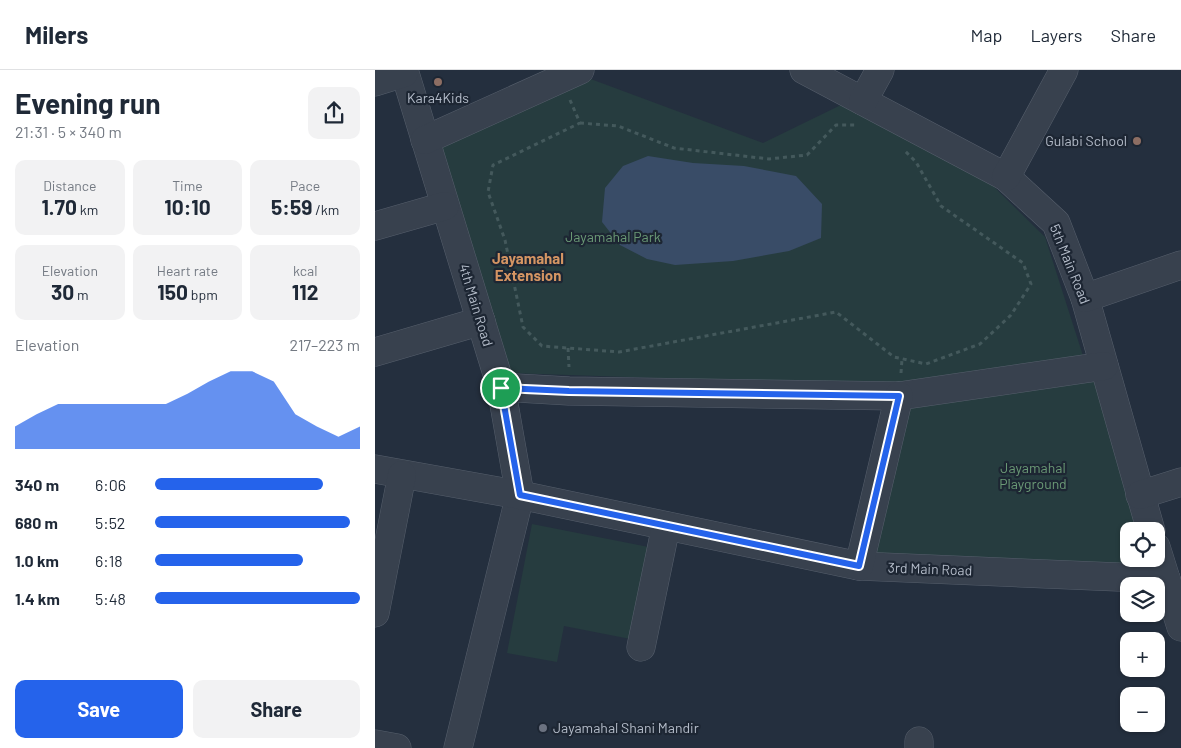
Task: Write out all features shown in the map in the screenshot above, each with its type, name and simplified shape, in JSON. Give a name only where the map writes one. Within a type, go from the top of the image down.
[{"type":"street","name":"5th Main Road","points":[[804,70],[862,114],[1006,177],[1056,223],[1085,298],[1148,522]]},
{"type":"street","points":[[862,114],[880,70]]},
{"type":"street","points":[[1006,177],[1064,70]]},
{"type":"street","points":[[375,82],[404,72]]},
{"type":"street","name":"4th Main Road","points":[[404,72],[501,388],[520,495],[458,748]]},
{"type":"street","points":[[425,140],[570,74]]},
{"type":"street","points":[[375,226],[445,206]]},
{"type":"street","points":[[1085,298],[1181,265]]},
{"type":"street","points":[[375,352],[481,321]]},
{"type":"street","points":[[501,388],[569,391],[899,396],[1105,366]]},
{"type":"street","points":[[859,566],[899,396]]},
{"type":"street","name":"3rd Main Road","points":[[375,469],[520,495],[859,566],[1166,579]]},
{"type":"street","points":[[375,613],[402,475]]},
{"type":"street","points":[[1140,495],[1181,482]]},
{"type":"street","points":[[641,647],[667,526]]},
{"type":"street","points":[[1162,567],[1181,627]]},
{"type":"street","points":[[375,744],[397,748]]},
{"type":"path","points":[[570,74],[580,123]]},
{"type":"path","points":[[862,114],[836,125],[807,155],[769,159],[674,148],[618,126],[580,123],[493,165],[489,192],[505,240],[523,327],[542,346],[619,352],[836,312],[894,357],[926,364],[980,344],[1011,315],[1031,284],[1023,263],[941,206],[916,162],[900,146]]},
{"type":"green space","name":"Jayamahal Park","points":[[588,78],[763,143],[845,103],[985,178],[1045,237],[1085,362],[903,386],[508,373],[439,145]]},
{"type":"green space","name":"Jayamahal Playground","points":[[1096,378],[1141,522],[1120,522],[1120,567],[1155,567],[1156,570],[871,557],[907,401]]},
{"type":"green space","points":[[532,524],[674,552],[656,644],[564,626],[557,662],[507,653]]},
{"type":"water","points":[[648,156],[693,163],[744,166],[796,176],[822,204],[821,238],[789,251],[733,261],[675,265],[647,259],[620,245],[602,222],[605,188],[623,166]]},
{"type":"place","name":"Kara4Kids","points":[[438,82]]},
{"type":"place","name":"Gulabi School","points":[[1137,141]]},
{"type":"place","name":"Jayamahal Shani Mandir","points":[[543,728]]},
{"type":"district","name":"Jayamahal Extension","points":[[528,268]]},
{"type":"route","points":[[501,388],[569,391],[899,396],[859,566],[520,495],[501,388]]}]
